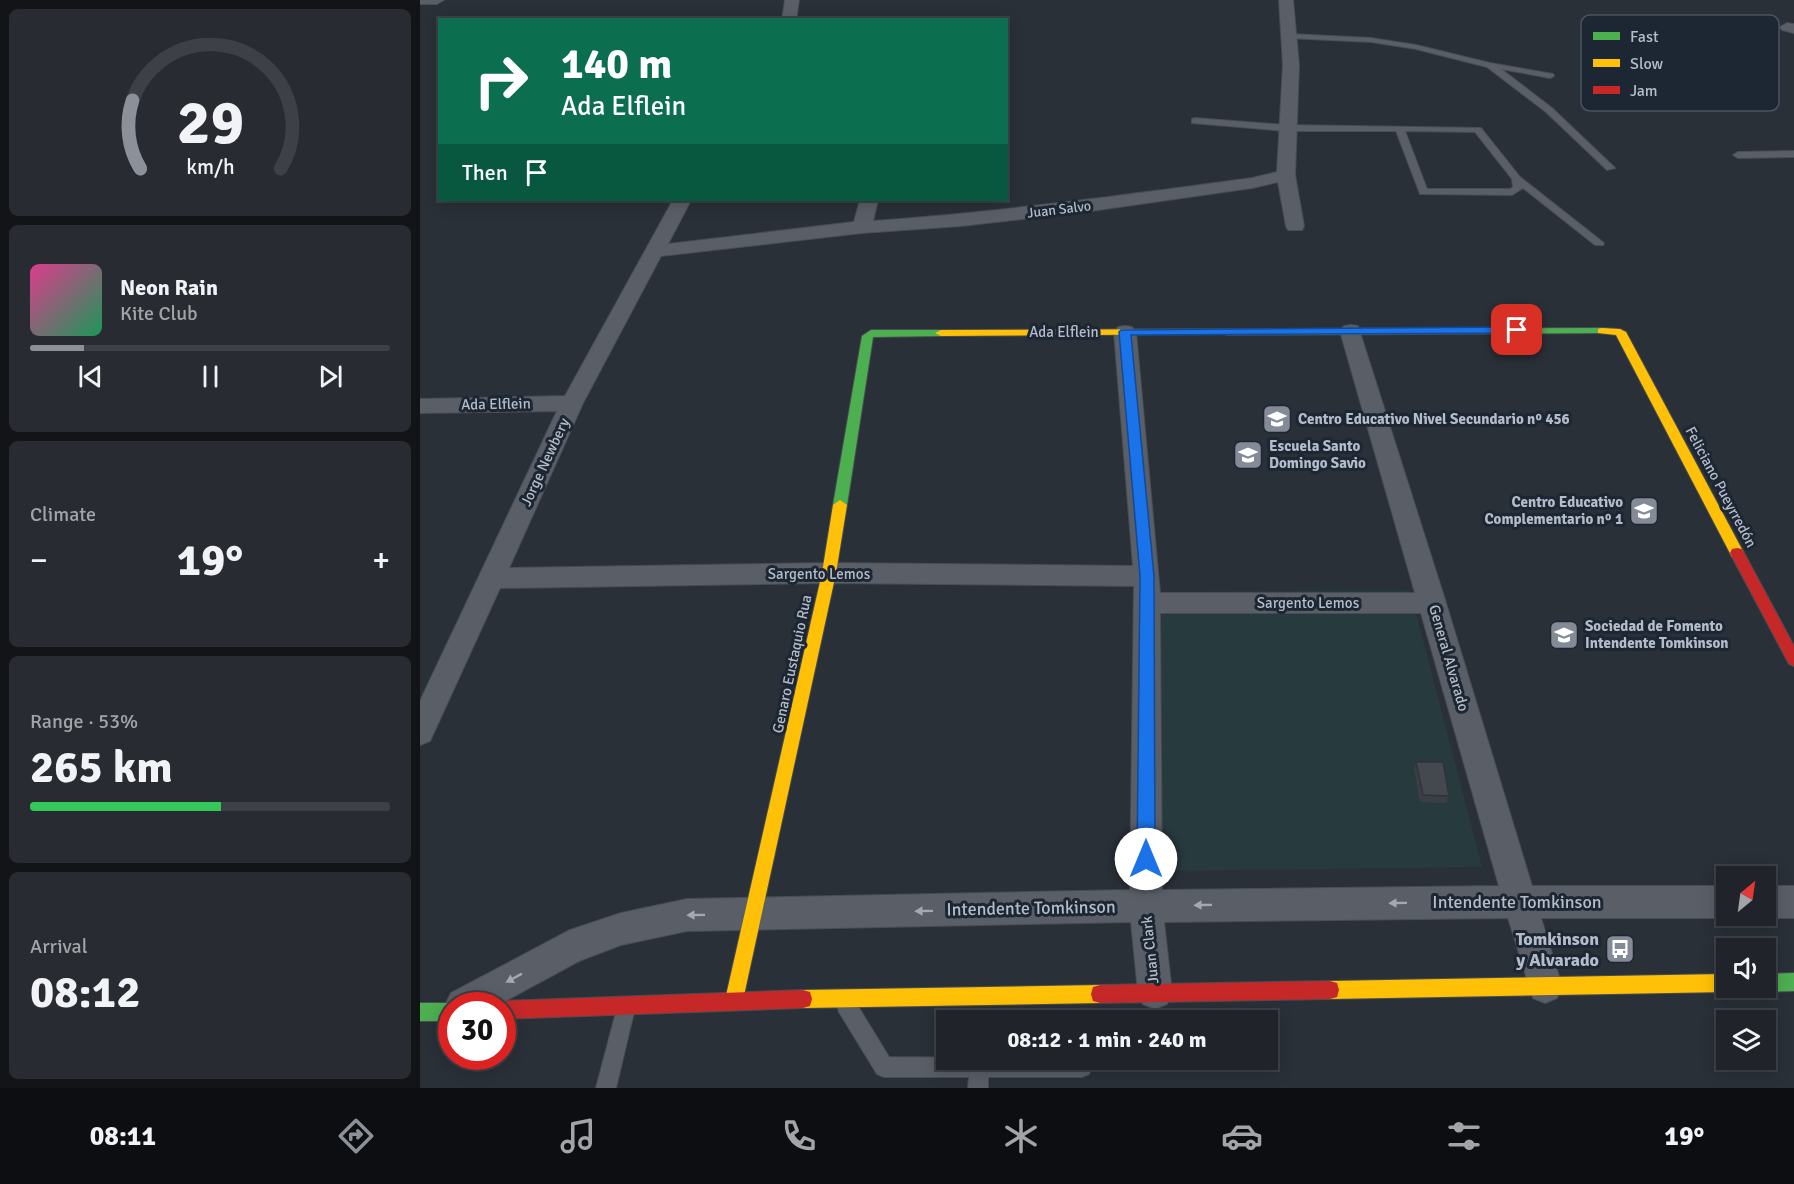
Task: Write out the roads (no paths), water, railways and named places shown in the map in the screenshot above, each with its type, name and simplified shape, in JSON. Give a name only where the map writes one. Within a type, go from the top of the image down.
[{"type":"street","points":[[420,0],[436,0]]},
{"type":"street","points":[[789,18],[792,0]]},
{"type":"street","points":[[1286,0],[1293,69],[1286,128],[1287,175],[1295,226]]},
{"type":"street","name":"Juan Salvo","points":[[655,251],[862,227],[960,220],[1106,203],[1252,183],[1287,175]]},
{"type":"street","name":"Jorge Newbery","points":[[420,732],[572,403],[681,201]]},
{"type":"street","points":[[862,227],[869,201]]},
{"type":"street","points":[[960,220],[963,201]]},
{"type":"street","name":"Ada Elflein","points":[[871,333],[1617,331]]},
{"type":"street","name":"Feliciano Pueyrredón","points":[[1617,331],[1794,660]]},
{"type":"street","name":"Juan Clark","points":[[1125,332],[1147,590],[1146,906],[1155,992]]},
{"type":"street","name":"General Alvarado","points":[[1351,332],[1545,986]]},
{"type":"street","name":"Genaro Eustaquio Rua","points":[[734,1000],[828,573],[868,336],[871,333]]},
{"type":"street","name":"Ada Elflein","points":[[420,406],[572,403]]},
{"type":"street","name":"Sargento Lemos","points":[[491,578],[828,573],[1433,603]]},
{"type":"street","name":"Intendente Tomkinson","points":[[484,992],[570,947],[621,929],[687,915],[1146,906],[1716,902]]},
{"type":"street","points":[[1776,902],[1794,902]]},
{"type":"street","points":[[1776,983],[1794,982]]},
{"type":"street","points":[[516,1009],[734,1000],[1716,983]]},
{"type":"lane","points":[[1290,36],[1371,40],[1416,47],[1490,65],[1550,76]]},
{"type":"lane","points":[[1490,65],[1549,110],[1610,168]]},
{"type":"lane","points":[[1195,122],[1286,128],[1478,130],[1517,179],[1599,243]]},
{"type":"lane","points":[[1400,130],[1423,192],[1512,192],[1518,188],[1517,179]]},
{"type":"lane","points":[[1738,155],[1794,154]]},
{"type":"lane","points":[[1105,1010],[1113,993]]},
{"type":"lane","points":[[842,998],[884,1067],[936,1067]]},
{"type":"lane","points":[[606,1088],[627,1005]]},
{"type":"lane","points":[[978,1088],[979,1070]]},
{"type":"place","name":"Centro Educativo Nivel Secundario nº 456","points":[[1277,419]]},
{"type":"place","name":"Escuela Santo Domingo Savio","points":[[1248,455]]},
{"type":"place","name":"Centro Educativo Complementario nº 1","points":[[1644,511]]},
{"type":"place","name":"Sociedad de Fomento Intendente Tomkinson","points":[[1564,635]]},
{"type":"place","name":"Tomkinson y Alvarado","points":[[1620,949]]}]
